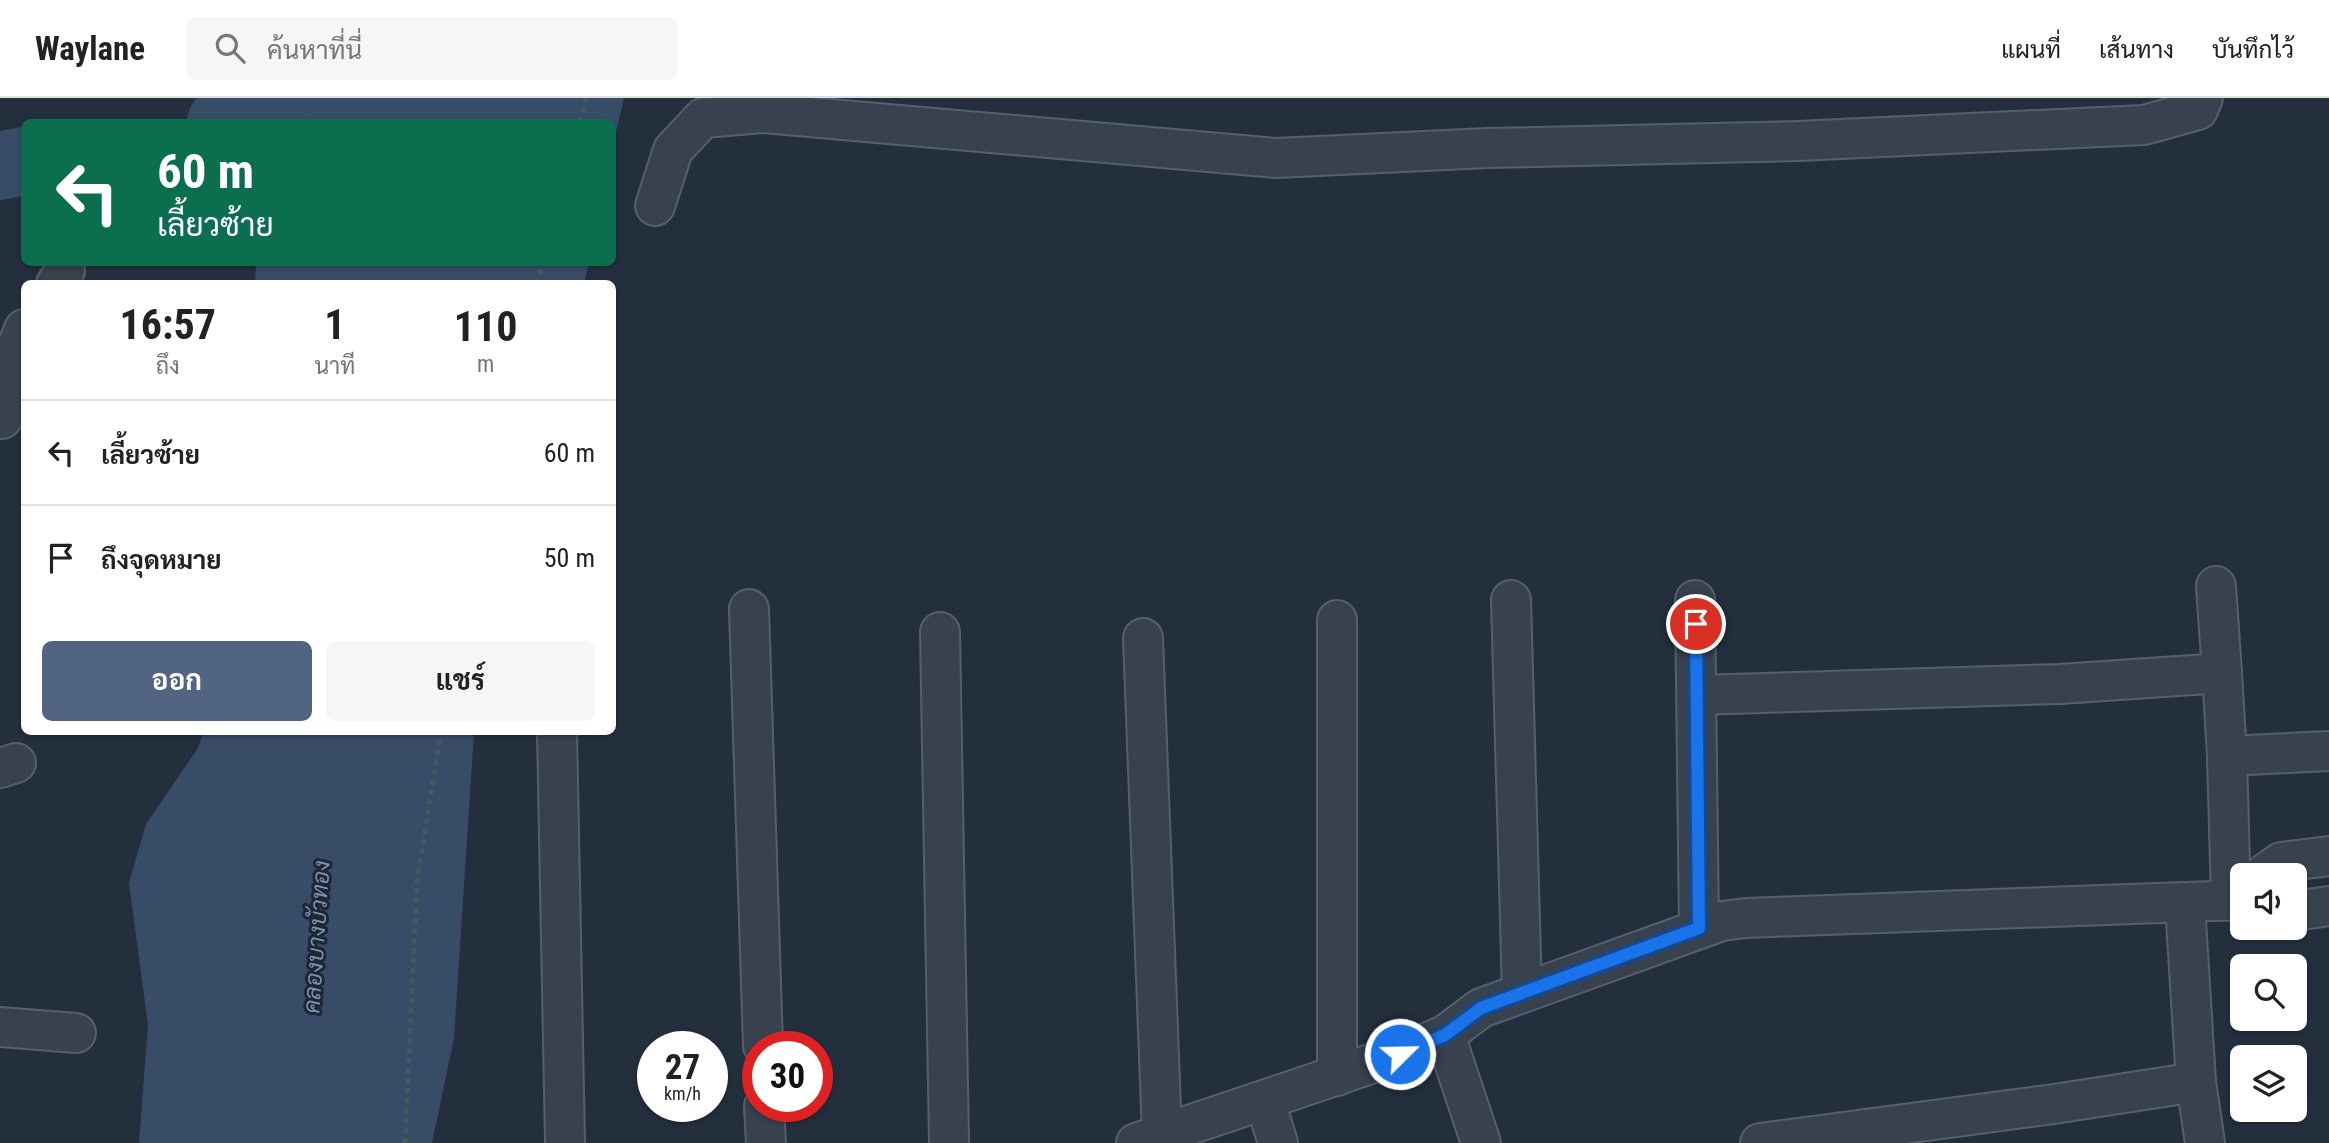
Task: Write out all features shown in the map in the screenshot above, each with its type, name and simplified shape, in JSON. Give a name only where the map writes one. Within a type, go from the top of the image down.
[{"type":"street","points":[[655,206],[673,150],[703,118],[763,113],[1276,158],[1488,148],[1811,140],[2144,125],[2197,110],[2203,98]]},
{"type":"street","points":[[9,418],[13,402],[9,368],[21,337]]},
{"type":"street","points":[[2216,586],[2234,863]]},
{"type":"street","points":[[1511,600],[1522,993]]},
{"type":"street","points":[[1695,600],[1699,928]]},
{"type":"street","points":[[750,609],[763,1031]]},
{"type":"street","points":[[1337,620],[1337,1076]]},
{"type":"street","points":[[940,632],[949,1143]]},
{"type":"street","points":[[1143,638],[1149,1139],[1400,1054],[1445,1035],[1481,1008],[1699,928],[1746,918],[2230,901]]},
{"type":"street","points":[[1697,695],[2060,684],[2222,673]]},
{"type":"street","points":[[557,735],[565,1143]]},
{"type":"street","points":[[2227,756],[2329,751]]},
{"type":"street","points":[[2280,863],[2329,856]]},
{"type":"street","points":[[2185,904],[2196,1082],[2205,1143]]},
{"type":"street","points":[[2307,909],[2329,906]]},
{"type":"street","points":[[0,1027],[76,1033]]},
{"type":"street","points":[[1445,1035],[1481,1143]]},
{"type":"street","points":[[1760,1143],[2054,1104],[2196,1082]]},
{"type":"street","points":[[1265,1101],[1278,1143]]},
{"type":"street","points":[[764,1122],[765,1143]]},
{"type":"path","points":[[581,119],[586,98]]},
{"type":"path","points":[[405,1143],[417,880],[441,735]]},
{"type":"water","points":[[252,98],[624,98],[616,132],[616,119],[255,119]]},
{"type":"water","points":[[256,266],[588,266],[585,280],[255,280]]},
{"type":"water","name":"คลองบางบัวทอง","points":[[202,735],[474,735],[454,1038],[432,1143],[139,1143],[148,1025],[129,883],[146,824],[198,748]]},
{"type":"waterway","points":[[240,119],[253,119]]},
{"type":"waterway","points":[[0,166],[21,162]]},
{"type":"route","points":[[1400,1054],[1445,1035],[1481,1008],[1699,928],[1696,624]]}]
